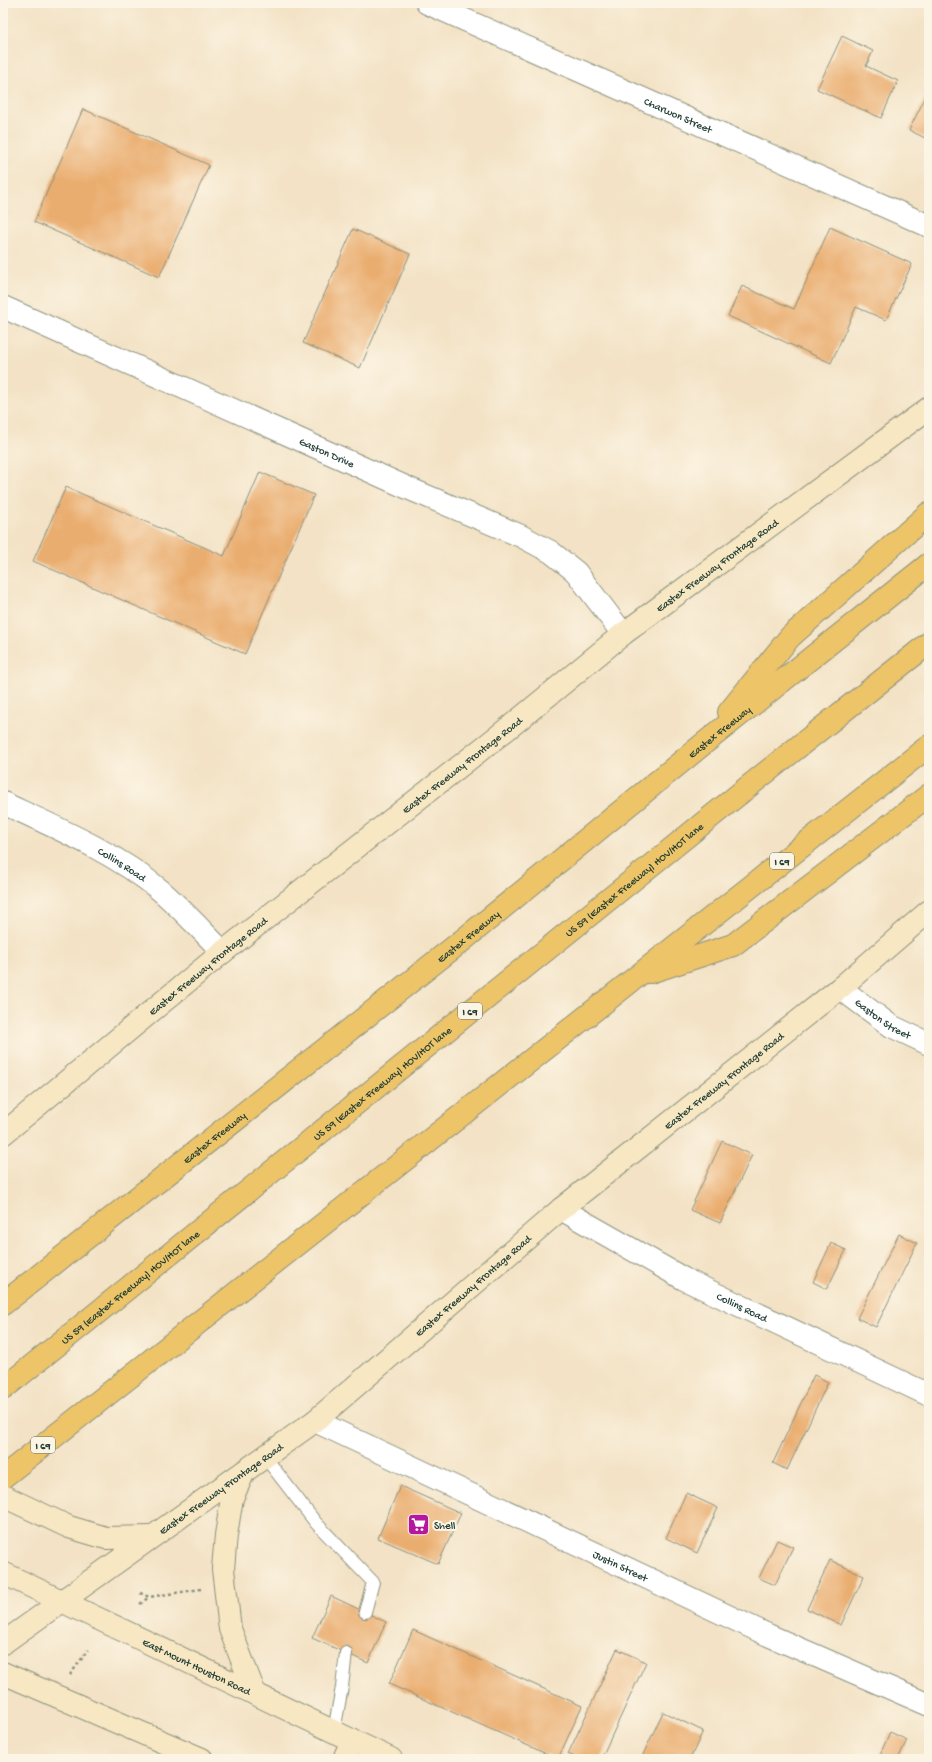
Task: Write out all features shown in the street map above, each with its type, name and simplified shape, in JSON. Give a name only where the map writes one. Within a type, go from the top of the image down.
[{"type":"highway","points":[[702,744],[790,637],[929,513]]},
{"type":"highway","name":"Eastex Freeway","points":[[3,1304],[463,940],[702,744],[929,564]]},
{"type":"highway","name":"US 59 (Eastex Freeway) HOV/HOT lane","points":[[7,1385],[754,782],[929,643]]},
{"type":"highway","name":"I 69","points":[[3,1477],[929,746]]},
{"type":"highway","points":[[636,977],[733,945],[929,795]]},
{"type":"main road","name":"Eastex Freeway Frontage Road","points":[[3,1134],[223,952],[511,726],[623,634],[929,408]]},
{"type":"main road","name":"Eastex Freeway Frontage Road","points":[[3,1643],[315,1421],[561,1208],[840,988],[929,911]]},
{"type":"main road","points":[[245,1470],[232,1498],[226,1535],[223,1569],[230,1629],[256,1694]]},
{"type":"main road","points":[[3,1496],[69,1527],[106,1538],[151,1537]]},
{"type":"main road","name":"East Mount Houston Road","points":[[3,1574],[256,1694],[343,1743],[391,1759]]},
{"type":"main road","points":[[3,1673],[202,1759]]},
{"type":"street","name":"Charwon Street","points":[[428,3],[929,226]]},
{"type":"street","name":"Gaston Drive","points":[[3,307],[403,486],[521,536],[551,552],[576,572],[623,634]]},
{"type":"street","name":"Collins Road","points":[[3,803],[110,855],[160,890],[223,952]]},
{"type":"street","name":"Gaston Street","points":[[840,988],[891,1026],[929,1044]]},
{"type":"street","name":"Collins Road","points":[[561,1208],[684,1279],[929,1394]]},
{"type":"street","name":"Justin Street","points":[[315,1421],[768,1635],[929,1705]]},
{"type":"lane","points":[[265,1457],[316,1523],[373,1582],[365,1612]]},
{"type":"lane","points":[[343,1743],[342,1687],[346,1653]]},
{"type":"path","points":[[140,1604],[149,1597],[204,1588]]},
{"type":"path","points":[[140,1593],[149,1597]]},
{"type":"path","points":[[66,1680],[88,1650]]},
{"type":"building","points":[[842,36],[873,51],[866,66],[898,81],[881,118],[817,89]]},
{"type":"building","points":[[928,92],[929,93],[929,140],[909,130]]},
{"type":"building","points":[[83,109],[209,165],[159,277],[34,222]]},
{"type":"building","points":[[830,227],[912,264],[886,320],[856,307],[831,363],[728,316],[742,286],[794,309]]},
{"type":"building","points":[[353,229],[410,254],[360,368],[303,343]]},
{"type":"building","points":[[260,472],[314,495],[245,654],[33,561],[66,487],[224,556]]},
{"type":"building","points":[[722,1141],[752,1155],[720,1223],[690,1210]]},
{"type":"building","points":[[899,1234],[917,1243],[876,1327],[857,1318]]},
{"type":"building","points":[[831,1243],[846,1250],[827,1289],[813,1282]]},
{"type":"building","points":[[814,1375],[828,1382],[787,1470],[773,1463]]},
{"type":"building","name":"Shell","points":[[400,1486],[461,1513],[438,1564],[378,1538]]},
{"type":"building","points":[[686,1493],[718,1508],[697,1553],[666,1538]]},
{"type":"building","points":[[777,1540],[793,1547],[775,1585],[759,1578]]},
{"type":"building","points":[[830,1560],[864,1576],[841,1625],[807,1609]]},
{"type":"building","points":[[331,1596],[386,1622],[368,1663],[312,1638]]},
{"type":"building","points":[[413,1630],[582,1706],[558,1759],[389,1684]]},
{"type":"building","points":[[617,1649],[646,1662],[601,1759],[578,1759],[568,1754]]},
{"type":"building","points":[[663,1712],[703,1731],[690,1759],[641,1759]]},
{"type":"building","points":[[890,1732],[907,1740],[898,1759],[878,1759]]},
{"type":"place","name":"Shell","points":[[419,1525]]}]
